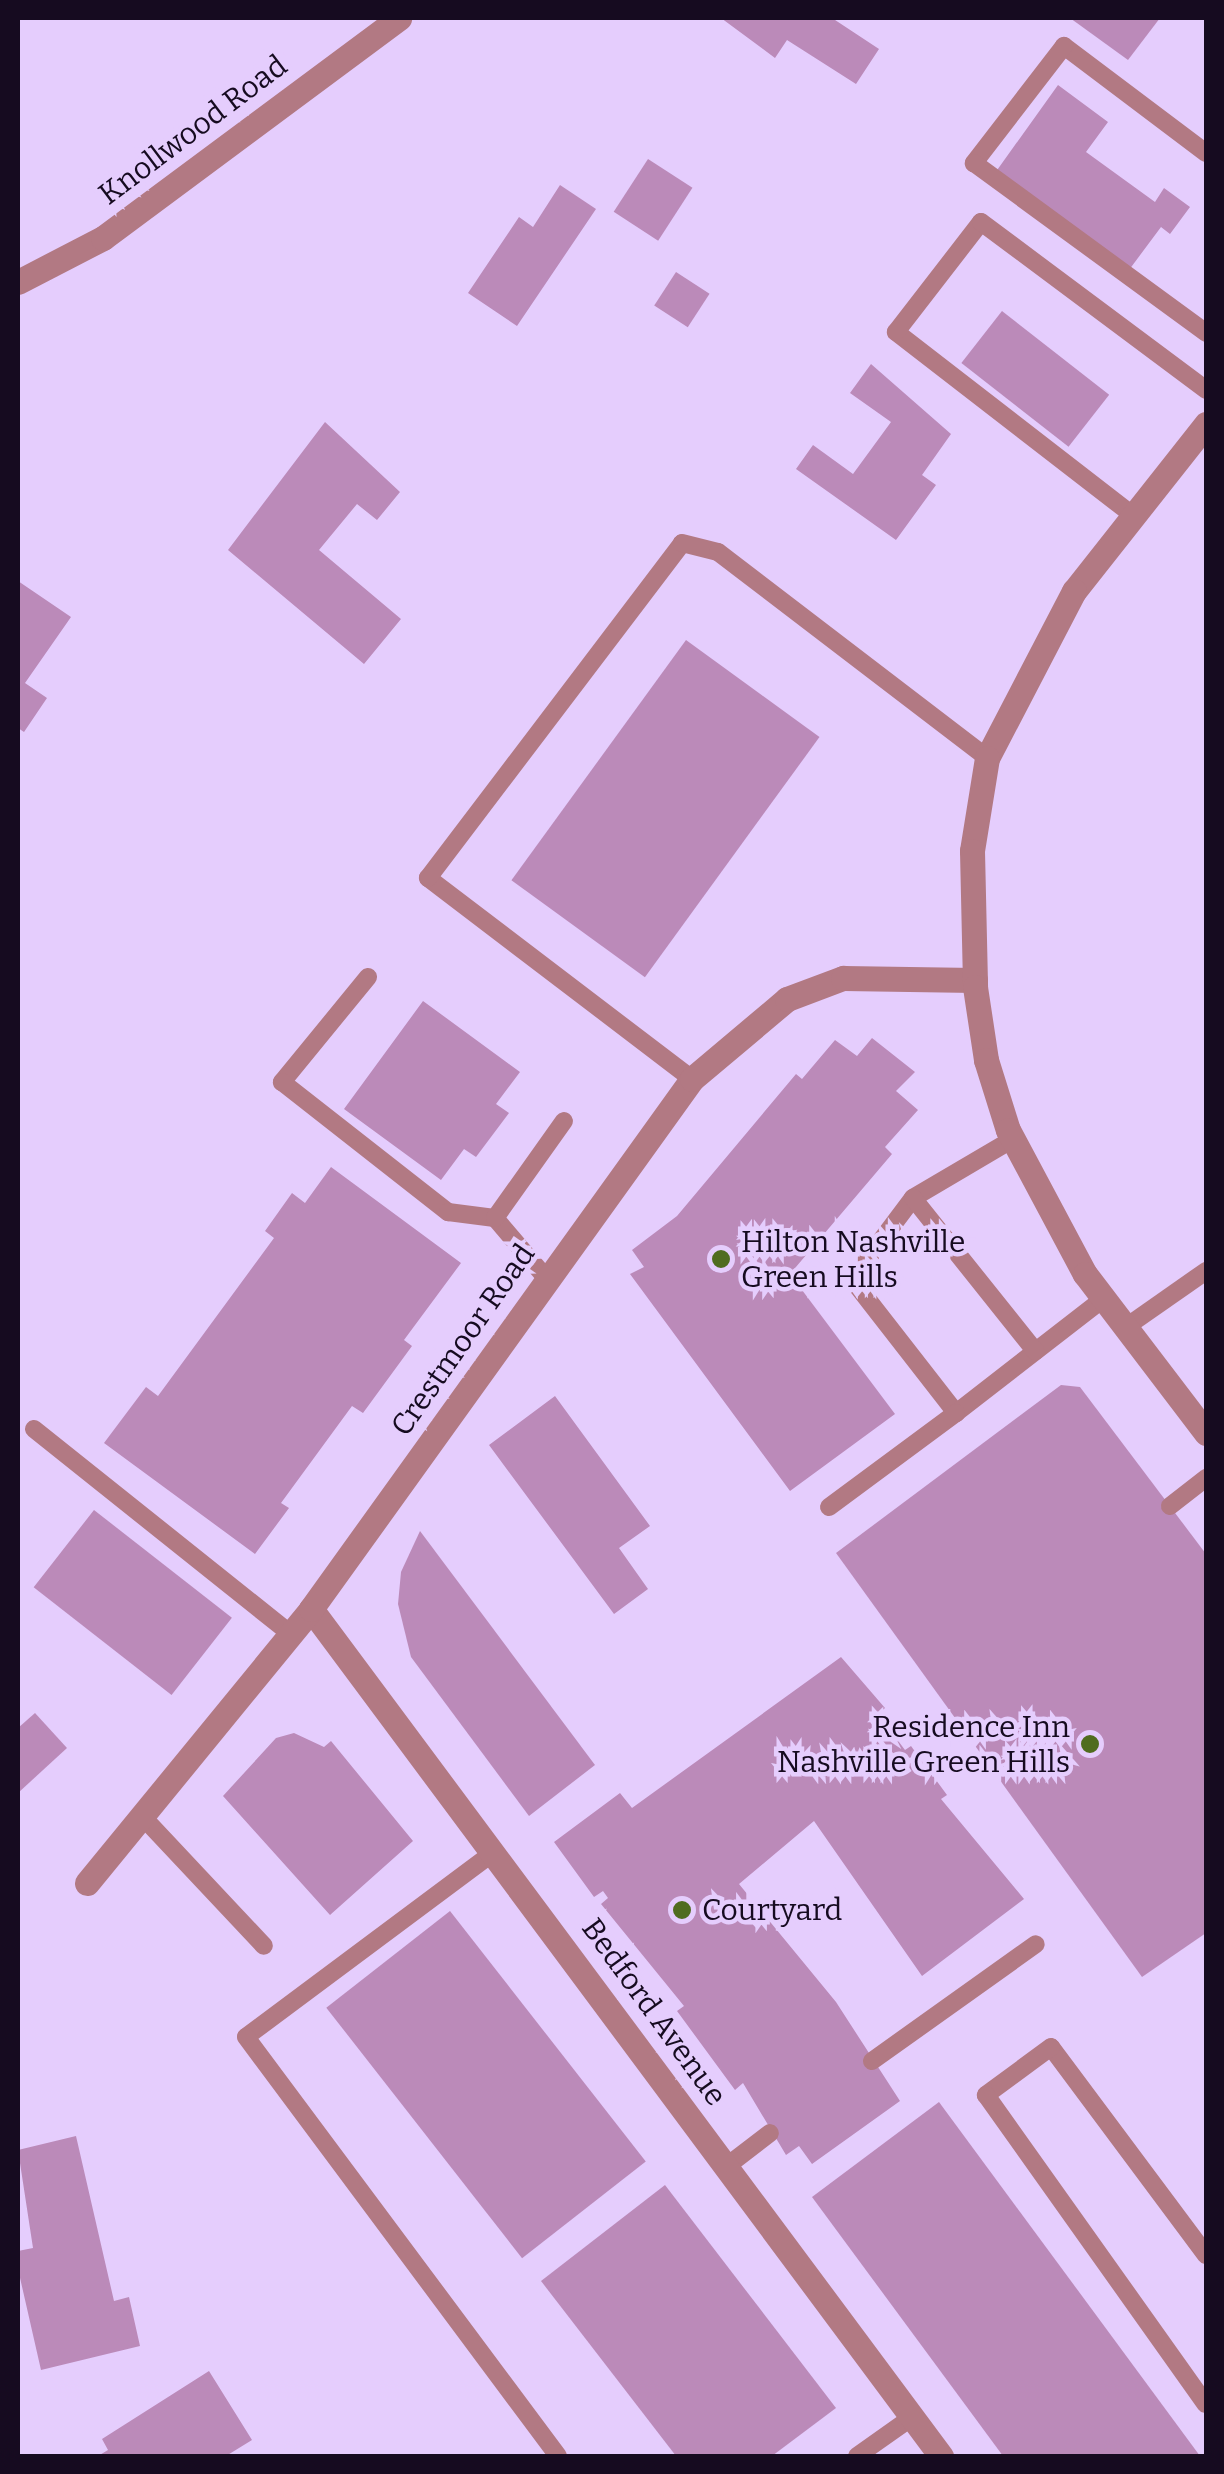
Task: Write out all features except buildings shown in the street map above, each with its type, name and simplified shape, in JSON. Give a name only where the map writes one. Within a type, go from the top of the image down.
[{"type":"street","name":"Knollwood Road","points":[[18,282],[103,238],[399,18]]},
{"type":"street","points":[[1202,1417],[1104,1298],[1012,1140],[986,1060],[975,980],[972,851],[987,758],[1074,591],[1130,513],[1206,424]]},
{"type":"street","name":"Crestmoor Road","points":[[87,1883],[311,1609],[692,1080],[787,999],[843,978],[975,980]]},
{"type":"street","name":"Bedford Avenue","points":[[311,1609],[941,2456]]},
{"type":"lane","points":[[1206,153],[1064,46],[974,164],[1206,333]]},
{"type":"lane","points":[[1130,513],[896,332],[981,222],[1206,390]]},
{"type":"lane","points":[[692,1080],[428,878],[682,543],[718,552],[987,758]]},
{"type":"lane","points":[[368,976],[282,1082],[448,1212],[495,1218],[546,1278]]},
{"type":"lane","points":[[495,1218],[564,1121]]},
{"type":"lane","points":[[956,1413],[858,1287],[859,1270],[913,1198],[1012,1140]]},
{"type":"lane","points":[[913,1198],[1036,1351]]},
{"type":"lane","points":[[1126,1327],[1206,1271]]},
{"type":"lane","points":[[829,1506],[1104,1298]]},
{"type":"lane","points":[[34,1429],[291,1634]]},
{"type":"lane","points":[[1170,1506],[1206,1478]]},
{"type":"lane","points":[[142,1816],[264,1946]]},
{"type":"lane","points":[[494,1852],[246,2037],[558,2456]]},
{"type":"lane","points":[[872,2061],[1036,1944]]},
{"type":"lane","points":[[1206,2254],[1051,2046],[986,2095],[1206,2404]]},
{"type":"lane","points":[[726,2166],[770,2133]]},
{"type":"lane","points":[[858,2456],[912,2417]]},
{"type":"place","name":"Hilton Nashville Green Hills","points":[[721,1259]]},
{"type":"place","name":"Residence Inn Nashville Green Hills","points":[[1090,1744]]},
{"type":"place","name":"Courtyard","points":[[682,1910]]}]
